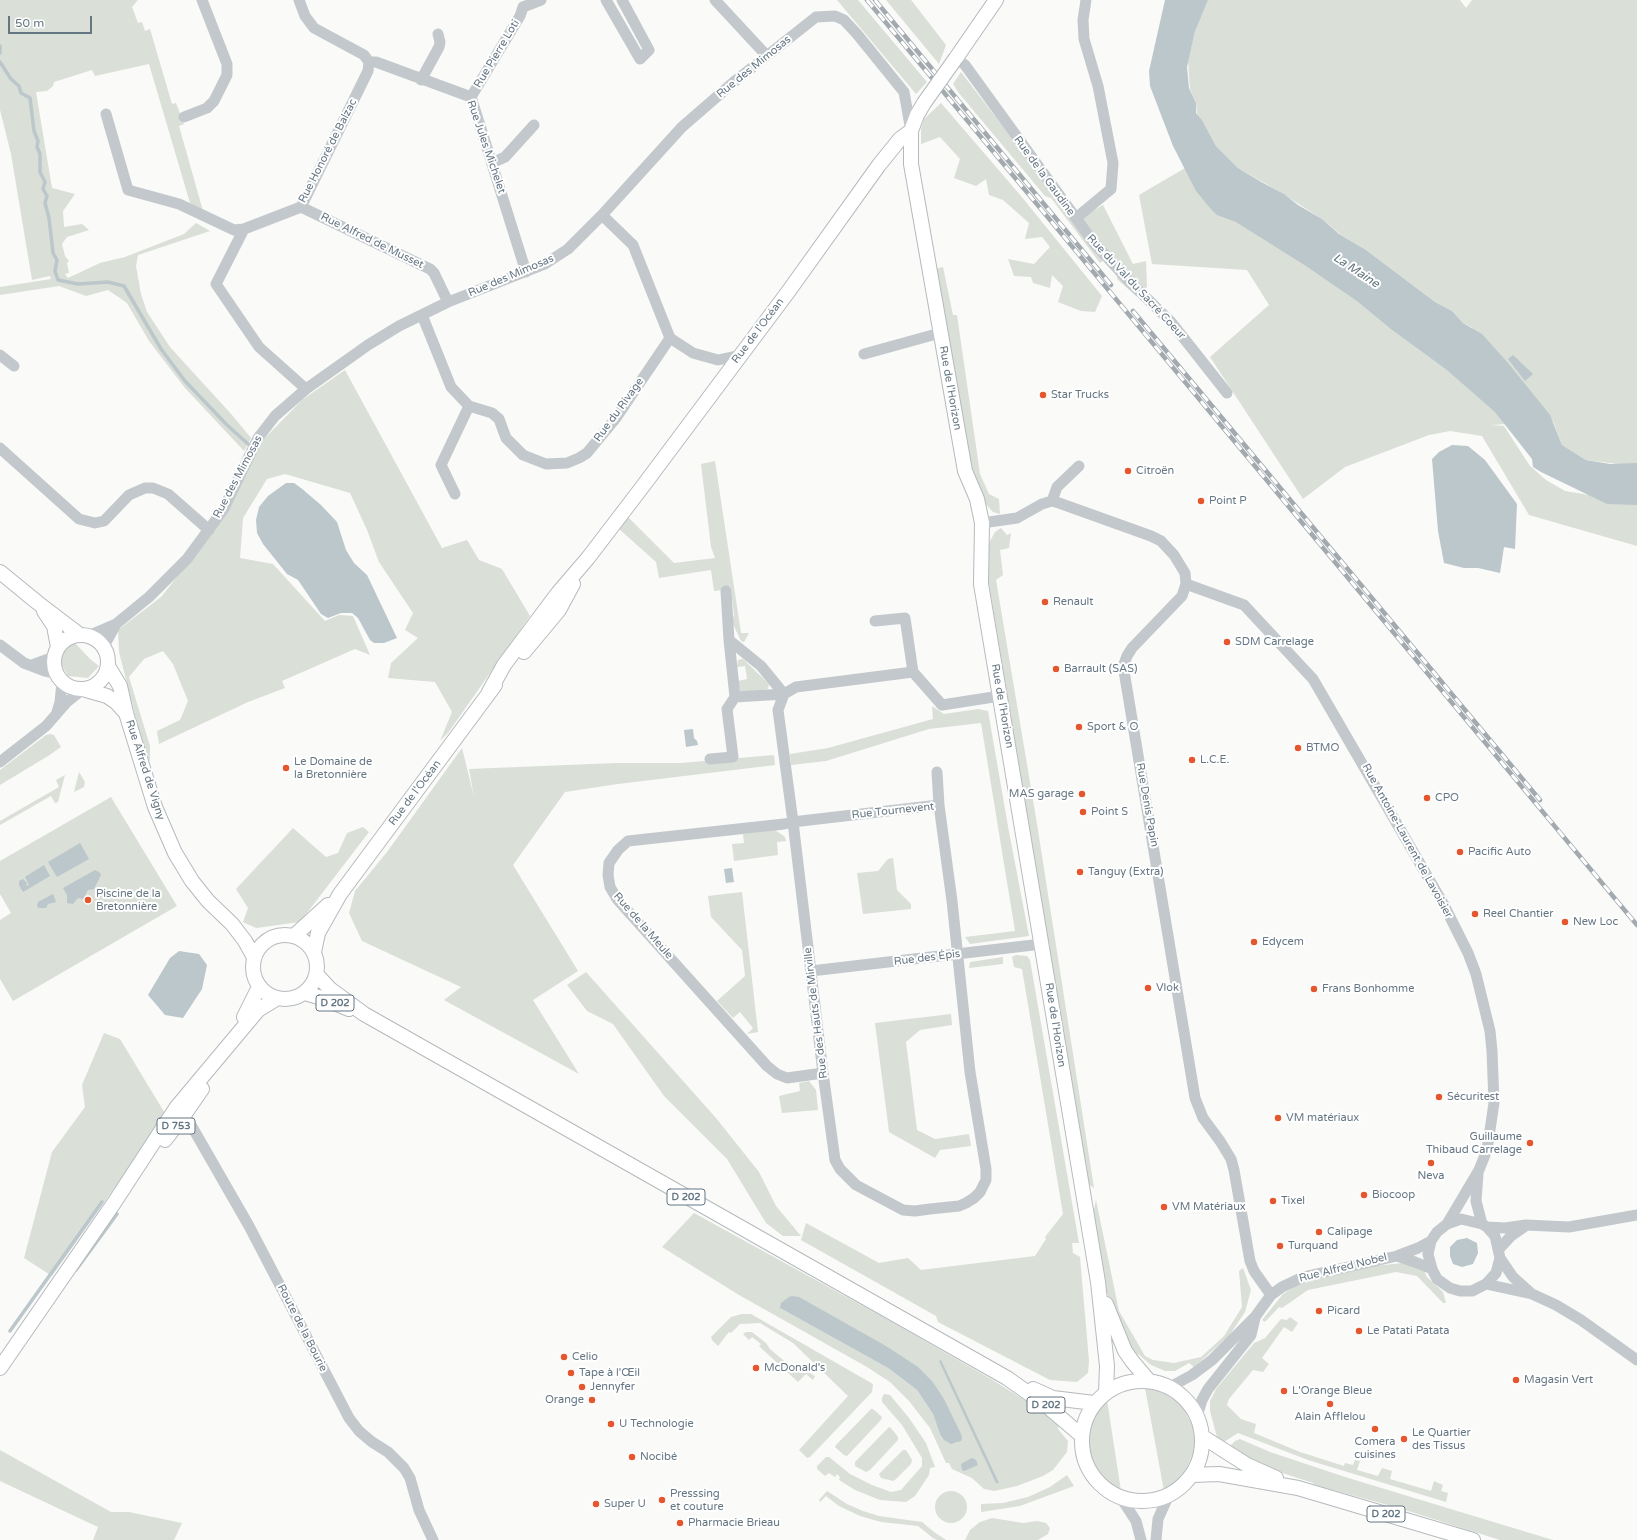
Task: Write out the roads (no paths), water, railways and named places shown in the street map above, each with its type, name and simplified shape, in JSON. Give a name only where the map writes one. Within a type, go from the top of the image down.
[{"type":"main road","name":"Rue de l'Océan","points":[[314,952],[318,933],[340,894],[489,692],[559,610],[588,558],[651,476],[879,166],[900,140],[911,131],[917,115],[924,103],[996,0]]},
{"type":"main road","name":"Rue de l'Horizon","points":[[911,131],[911,164],[940,333],[965,471],[977,499],[982,523],[981,584],[1098,1282]]},
{"type":"main road","points":[[0,572],[38,603],[84,635],[98,641],[104,646],[107,653],[108,668],[106,676],[101,682],[94,687],[84,690],[72,688],[59,677],[54,626],[38,603]]},
{"type":"main road","points":[[56,652],[69,638],[84,635]]},
{"type":"main road","name":"Rue Alfred de Vigny","points":[[108,668],[120,686],[126,713],[155,807],[175,853],[192,881],[208,901],[232,924],[245,941],[254,957]]},
{"type":"main road","name":"Rue Alfred de Vigny","points":[[84,690],[107,696],[116,702],[126,713]]},
{"type":"main road","name":"Rue de l'Océan","points":[[294,936],[306,927],[340,894]]},
{"type":"main road","name":"Rue Alfred de Vigny","points":[[232,924],[265,942]]},
{"type":"main road","points":[[284,935],[294,936],[302,940],[314,952],[317,960],[317,975],[312,985],[305,993],[296,998],[286,1000],[276,999],[259,987],[254,978],[254,957],[258,948],[274,937],[284,935]]},
{"type":"main road","name":"D 202","points":[[317,975],[330,989],[364,1014],[1007,1378],[1048,1407],[1082,1436]]},
{"type":"main road","name":"D 753","points":[[230,1042],[259,987]]},
{"type":"main road","name":"D 202","points":[[305,993],[364,1014]]},
{"type":"main road","name":"D 753","points":[[0,1368],[114,1203],[230,1042],[258,1010],[276,999]]},
{"type":"main road","points":[[1098,1282],[1119,1340],[1132,1362],[1149,1381]]},
{"type":"main road","points":[[1098,1282],[1107,1366],[1106,1393]]},
{"type":"main road","name":"D 753","points":[[0,1360],[26,1329]]},
{"type":"main road","name":"D 202","points":[[1007,1378],[1053,1398],[1094,1403]]},
{"type":"main road","points":[[1149,1381],[1170,1387],[1186,1399],[1197,1416],[1203,1437],[1201,1455],[1192,1475],[1168,1497],[1143,1502],[1121,1498],[1103,1488],[1094,1478],[1086,1465],[1082,1451],[1082,1436],[1087,1417],[1094,1403],[1117,1386],[1128,1382],[1149,1381]]},
{"type":"main road","name":"D 202","points":[[1203,1437],[1247,1465],[1298,1488]]},
{"type":"main road","name":"D 202","points":[[1192,1475],[1219,1474],[1298,1488],[1473,1540]]},
{"type":"street","points":[[184,117],[207,108],[214,101],[227,75],[227,64],[202,0]]},
{"type":"street","points":[[299,0],[305,16],[314,28],[364,55],[370,62]]},
{"type":"street","name":"Rue Pierre Loti","points":[[471,97],[520,16],[521,4],[541,0]]},
{"type":"street","points":[[606,0],[640,59],[649,50],[622,0]]},
{"type":"street","points":[[715,0],[767,56]]},
{"type":"street","name":"Rue de la Gaudine","points":[[956,58],[965,65],[1076,218],[1111,189],[1113,163],[1098,86],[1084,39],[1083,20],[1086,0]]},
{"type":"street","name":"Rue des Mimosas","points":[[84,635],[116,624],[149,598],[187,559],[223,510],[258,438],[275,416],[306,389],[368,345],[399,326],[448,302],[545,264],[568,249],[602,215],[682,127],[735,81],[816,17],[835,16],[844,20],[904,92],[911,131]]},
{"type":"street","points":[[421,80],[439,47],[440,42],[438,34]]},
{"type":"street","name":"Rue Jules Michelet","points":[[370,62],[376,62],[421,80],[471,97],[526,272]]},
{"type":"street","name":"Rue Honoré de Balzac","points":[[244,229],[301,206],[368,71],[370,62]]},
{"type":"street","points":[[106,114],[128,190],[179,204],[234,230],[244,229]]},
{"type":"street","points":[[492,163],[505,157],[534,125]]},
{"type":"street","name":"Rue Alfred de Musset","points":[[301,206],[430,269],[434,273],[448,302]]},
{"type":"street","points":[[602,215],[633,245],[670,338],[694,353],[718,360],[740,354]]},
{"type":"street","name":"Rue du Val du Sacré Coeur","points":[[1076,218],[1094,243],[1129,281],[1171,322],[1227,393]]},
{"type":"street","points":[[244,229],[216,284],[259,347],[306,389]]},
{"type":"street","points":[[422,316],[451,387],[469,406],[441,464],[456,494]]},
{"type":"street","points":[[864,354],[940,333]]},
{"type":"street","name":"Rue du Rivage","points":[[469,406],[492,412],[499,419],[506,438],[523,455],[546,464],[567,463],[587,453],[616,418],[670,338]]},
{"type":"street","points":[[0,355],[14,366]]},
{"type":"street","points":[[0,448],[79,520],[95,523],[104,521],[129,495],[144,488],[153,488],[168,494],[209,530]]},
{"type":"street","points":[[1052,501],[1057,488],[1079,466]]},
{"type":"street","points":[[982,523],[1017,518],[1042,504],[1052,501],[1151,536],[1161,541],[1181,564],[1185,573],[1186,584]]},
{"type":"street","name":"Rue Antoine-Laurent de Lavoisier","points":[[1186,584],[1244,606],[1314,679],[1444,905],[1468,953],[1476,974],[1490,1031],[1494,1077],[1494,1103],[1487,1150],[1479,1170],[1447,1224]]},
{"type":"street","name":"Rue Denis Papin","points":[[1186,584],[1182,596],[1132,648],[1124,664],[1124,671],[1195,1098],[1204,1118],[1230,1159],[1234,1170],[1250,1261],[1254,1271],[1271,1295]]},
{"type":"street","points":[[710,758],[733,757],[727,709],[735,697],[726,591]]},
{"type":"street","points":[[875,621],[905,618],[913,672],[942,705],[1000,696]]},
{"type":"street","name":"Rue des Mimosas","points":[[104,646],[116,624]]},
{"type":"street","points":[[729,640],[761,666],[784,694]]},
{"type":"street","points":[[0,645],[20,661],[59,677],[60,702],[54,718]]},
{"type":"street","points":[[32,666],[44,662],[56,652]]},
{"type":"street","points":[[735,697],[784,694],[796,687],[913,672]]},
{"type":"street","points":[[0,762],[34,737],[68,702],[84,690]]},
{"type":"street","name":"Rue des Hauts de Mirville","points":[[784,694],[778,710],[835,1160],[840,1170],[848,1178],[867,1191],[903,1210],[915,1211],[959,1206],[974,1198],[980,1192],[986,1180],[986,1169],[970,1072],[957,954]]},
{"type":"street","points":[[937,772],[939,805]]},
{"type":"street","name":"Rue Tournevent","points":[[793,822],[939,805],[957,954]]},
{"type":"street","name":"Rue de la Meule","points":[[793,822],[628,841],[618,850],[609,863],[608,875],[610,887],[617,899],[767,1066],[777,1074],[787,1078],[823,1072]]},
{"type":"street","name":"Rue des Épis","points":[[811,971],[1042,944]]},
{"type":"street","name":"Route de la Bourie","points":[[180,1112],[187,1118],[252,1233],[348,1418],[359,1431],[372,1442],[388,1452],[404,1468],[410,1478],[419,1510],[433,1540]]},
{"type":"street","name":"Rue Antoine-Laurent de Lavoisier","points":[[1479,1170],[1476,1202],[1485,1225]]},
{"type":"street","points":[[1526,1225],[1511,1236],[1500,1254],[1496,1273],[1486,1284],[1472,1291],[1460,1291],[1450,1288],[1437,1279],[1432,1269],[1428,1254],[1431,1240],[1437,1232],[1447,1224],[1461,1220],[1505,1228],[1526,1225],[1569,1227],[1637,1215]]},
{"type":"street","points":[[1485,1225],[1495,1236],[1500,1254],[1513,1277],[1532,1294]]},
{"type":"street","name":"Rue Alfred Nobel","points":[[1271,1295],[1282,1287],[1303,1277],[1397,1256],[1418,1248],[1431,1240]]},
{"type":"street","points":[[1397,1256],[1432,1269]]},
{"type":"street","points":[[1486,1284],[1532,1294],[1556,1305],[1581,1320],[1637,1360]]},
{"type":"street","points":[[1170,1387],[1192,1375],[1212,1360],[1256,1317],[1271,1295]]},
{"type":"street","points":[[1197,1416],[1202,1400],[1208,1389],[1251,1335],[1256,1317]]},
{"type":"street","points":[[1156,1540],[1158,1519],[1168,1497]]},
{"type":"street","points":[[1121,1498],[1136,1521],[1141,1540]]},
{"type":"water","name":"La Maine","points":[[1165,0],[1208,0],[1195,31],[1187,67],[1189,88],[1196,103],[1196,113],[1202,120],[1216,146],[1238,168],[1284,194],[1298,205],[1322,219],[1339,234],[1366,250],[1435,302],[1452,311],[1463,323],[1482,334],[1508,363],[1550,415],[1562,445],[1586,460],[1610,464],[1637,463],[1637,505],[1607,504],[1533,467],[1532,459],[1495,412],[1447,370],[1391,329],[1357,301],[1306,266],[1236,222],[1217,215],[1210,208],[1196,191],[1173,146],[1150,86],[1149,71]]},
{"type":"water","points":[[1513,355],[1533,374],[1525,381],[1508,359]]},
{"type":"water","points":[[1452,445],[1468,446],[1485,460],[1517,504],[1515,549],[1504,547],[1500,573],[1478,568],[1464,568],[1444,563],[1438,531],[1432,459],[1439,452]]},
{"type":"water","points":[[286,483],[294,483],[301,488],[321,505],[337,522],[346,550],[354,563],[367,575],[397,638],[384,643],[374,643],[370,640],[358,618],[352,613],[341,613],[328,618],[321,614],[298,580],[287,574],[263,544],[257,533],[256,520],[259,507],[268,496]]},
{"type":"water","points":[[693,729],[694,738],[698,745],[686,747],[684,730]]},
{"type":"water","points":[[80,843],[89,859],[57,877],[48,862]]},
{"type":"water","points":[[44,865],[50,876],[23,892],[19,885],[19,881],[23,879],[27,883],[26,886],[29,885],[25,877]]},
{"type":"water","points":[[732,868],[734,882],[726,883],[724,869]]},
{"type":"water","points":[[95,870],[101,875],[94,889],[88,890],[83,899],[78,898],[73,904],[67,903],[67,895],[63,888]]},
{"type":"water","points":[[53,894],[56,902],[48,904],[46,908],[38,908],[38,902]]},
{"type":"water","points":[[179,951],[199,954],[207,965],[202,989],[183,1018],[165,1015],[148,995],[170,958]]},
{"type":"water","points":[[1467,1238],[1477,1243],[1478,1253],[1473,1264],[1462,1267],[1453,1264],[1450,1256],[1450,1247],[1457,1240]]},
{"type":"water","points":[[792,1296],[799,1297],[886,1346],[918,1367],[932,1381],[944,1399],[961,1434],[961,1441],[951,1444],[944,1440],[940,1434],[933,1414],[917,1390],[888,1368],[780,1308],[781,1303]]},
{"type":"water","points":[[941,1360],[999,1483],[996,1483],[939,1361]]},
{"type":"water","points":[[972,1458],[976,1460],[978,1465],[964,1471],[962,1470],[961,1464]]},
{"type":"waterway","points":[[0,46],[0,53]]},
{"type":"waterway","points":[[0,62],[11,79],[19,86],[21,93],[30,98],[34,131],[38,141],[37,147],[40,154],[40,172],[45,182],[43,189],[47,196],[45,203],[49,218],[53,253],[57,260],[55,271],[58,280],[78,284],[108,282],[124,286],[161,349],[185,381],[227,425],[248,444]]},
{"type":"waterway","points":[[10,1331],[102,1202]]},
{"type":"waterway","points":[[76,1270],[117,1214]]},
{"type":"railway","points":[[867,0],[1637,925]]},
{"type":"railway","points":[[875,0],[1111,285]]},
{"type":"railway","points":[[1133,311],[1540,800]]},
{"type":"place","name":"Star Trucks","points":[[1043,395]]},
{"type":"place","name":"Citroën","points":[[1128,471]]},
{"type":"place","name":"Point P","points":[[1201,501]]},
{"type":"place","name":"Renault","points":[[1045,602]]},
{"type":"place","name":"SDM Carrelage","points":[[1227,642]]},
{"type":"place","name":"Barrault (SAS)","points":[[1056,669]]},
{"type":"place","name":"Sport & O","points":[[1079,727]]},
{"type":"place","name":"BTMO","points":[[1298,748]]},
{"type":"place","name":"L.C.E.","points":[[1192,760]]},
{"type":"place","name":"Le Domaine de la Bretonnière","points":[[286,768]]},
{"type":"place","name":"MAS garage","points":[[1082,794]]},
{"type":"place","name":"CPO","points":[[1427,798]]},
{"type":"place","name":"Point S","points":[[1083,812]]},
{"type":"place","name":"Pacific Auto","points":[[1460,852]]},
{"type":"place","name":"Tanguy (Extra)","points":[[1080,872]]},
{"type":"place","name":"Piscine de la Bretonnière","points":[[88,900]]},
{"type":"place","name":"Reel Chantier","points":[[1475,914]]},
{"type":"place","name":"New Loc","points":[[1565,922]]},
{"type":"place","name":"Edycem","points":[[1254,942]]},
{"type":"place","name":"Vlok","points":[[1148,988]]},
{"type":"place","name":"Frans Bonhomme","points":[[1314,989]]},
{"type":"place","name":"Sécuritest","points":[[1439,1097]]},
{"type":"place","name":"VM matériaux","points":[[1278,1118]]},
{"type":"place","name":"Guillaume Thibaud Carrelage","points":[[1530,1143]]},
{"type":"place","name":"Neva","points":[[1431,1163]]},
{"type":"place","name":"Biocoop","points":[[1364,1195]]},
{"type":"place","name":"Tixel","points":[[1273,1201]]},
{"type":"place","name":"VM Matériaux","points":[[1164,1207]]},
{"type":"place","name":"Calipage","points":[[1319,1232]]},
{"type":"place","name":"Turquand","points":[[1280,1246]]},
{"type":"place","name":"Picard","points":[[1319,1311]]},
{"type":"place","name":"Le Patati Patata","points":[[1359,1331]]},
{"type":"place","name":"Celio","points":[[564,1357]]},
{"type":"place","name":"McDonald's","points":[[756,1368]]},
{"type":"place","name":"Tape à l'Œil","points":[[571,1373]]},
{"type":"place","name":"Magasin Vert","points":[[1516,1380]]},
{"type":"place","name":"Jennyfer","points":[[582,1387]]},
{"type":"place","name":"L'Orange Bleue","points":[[1284,1391]]},
{"type":"place","name":"Orange","points":[[592,1400]]},
{"type":"place","name":"Alain Afflelou","points":[[1330,1404]]},
{"type":"place","name":"U Technologie","points":[[611,1424]]},
{"type":"place","name":"Comera cuisines","points":[[1375,1429]]},
{"type":"place","name":"Le Quartier des Tissus","points":[[1404,1439]]},
{"type":"place","name":"Nocibé","points":[[632,1457]]},
{"type":"place","name":"Presssing et couture","points":[[662,1500]]},
{"type":"place","name":"Super U","points":[[596,1504]]},
{"type":"place","name":"Pharmacie Brieau","points":[[680,1523]]}]
